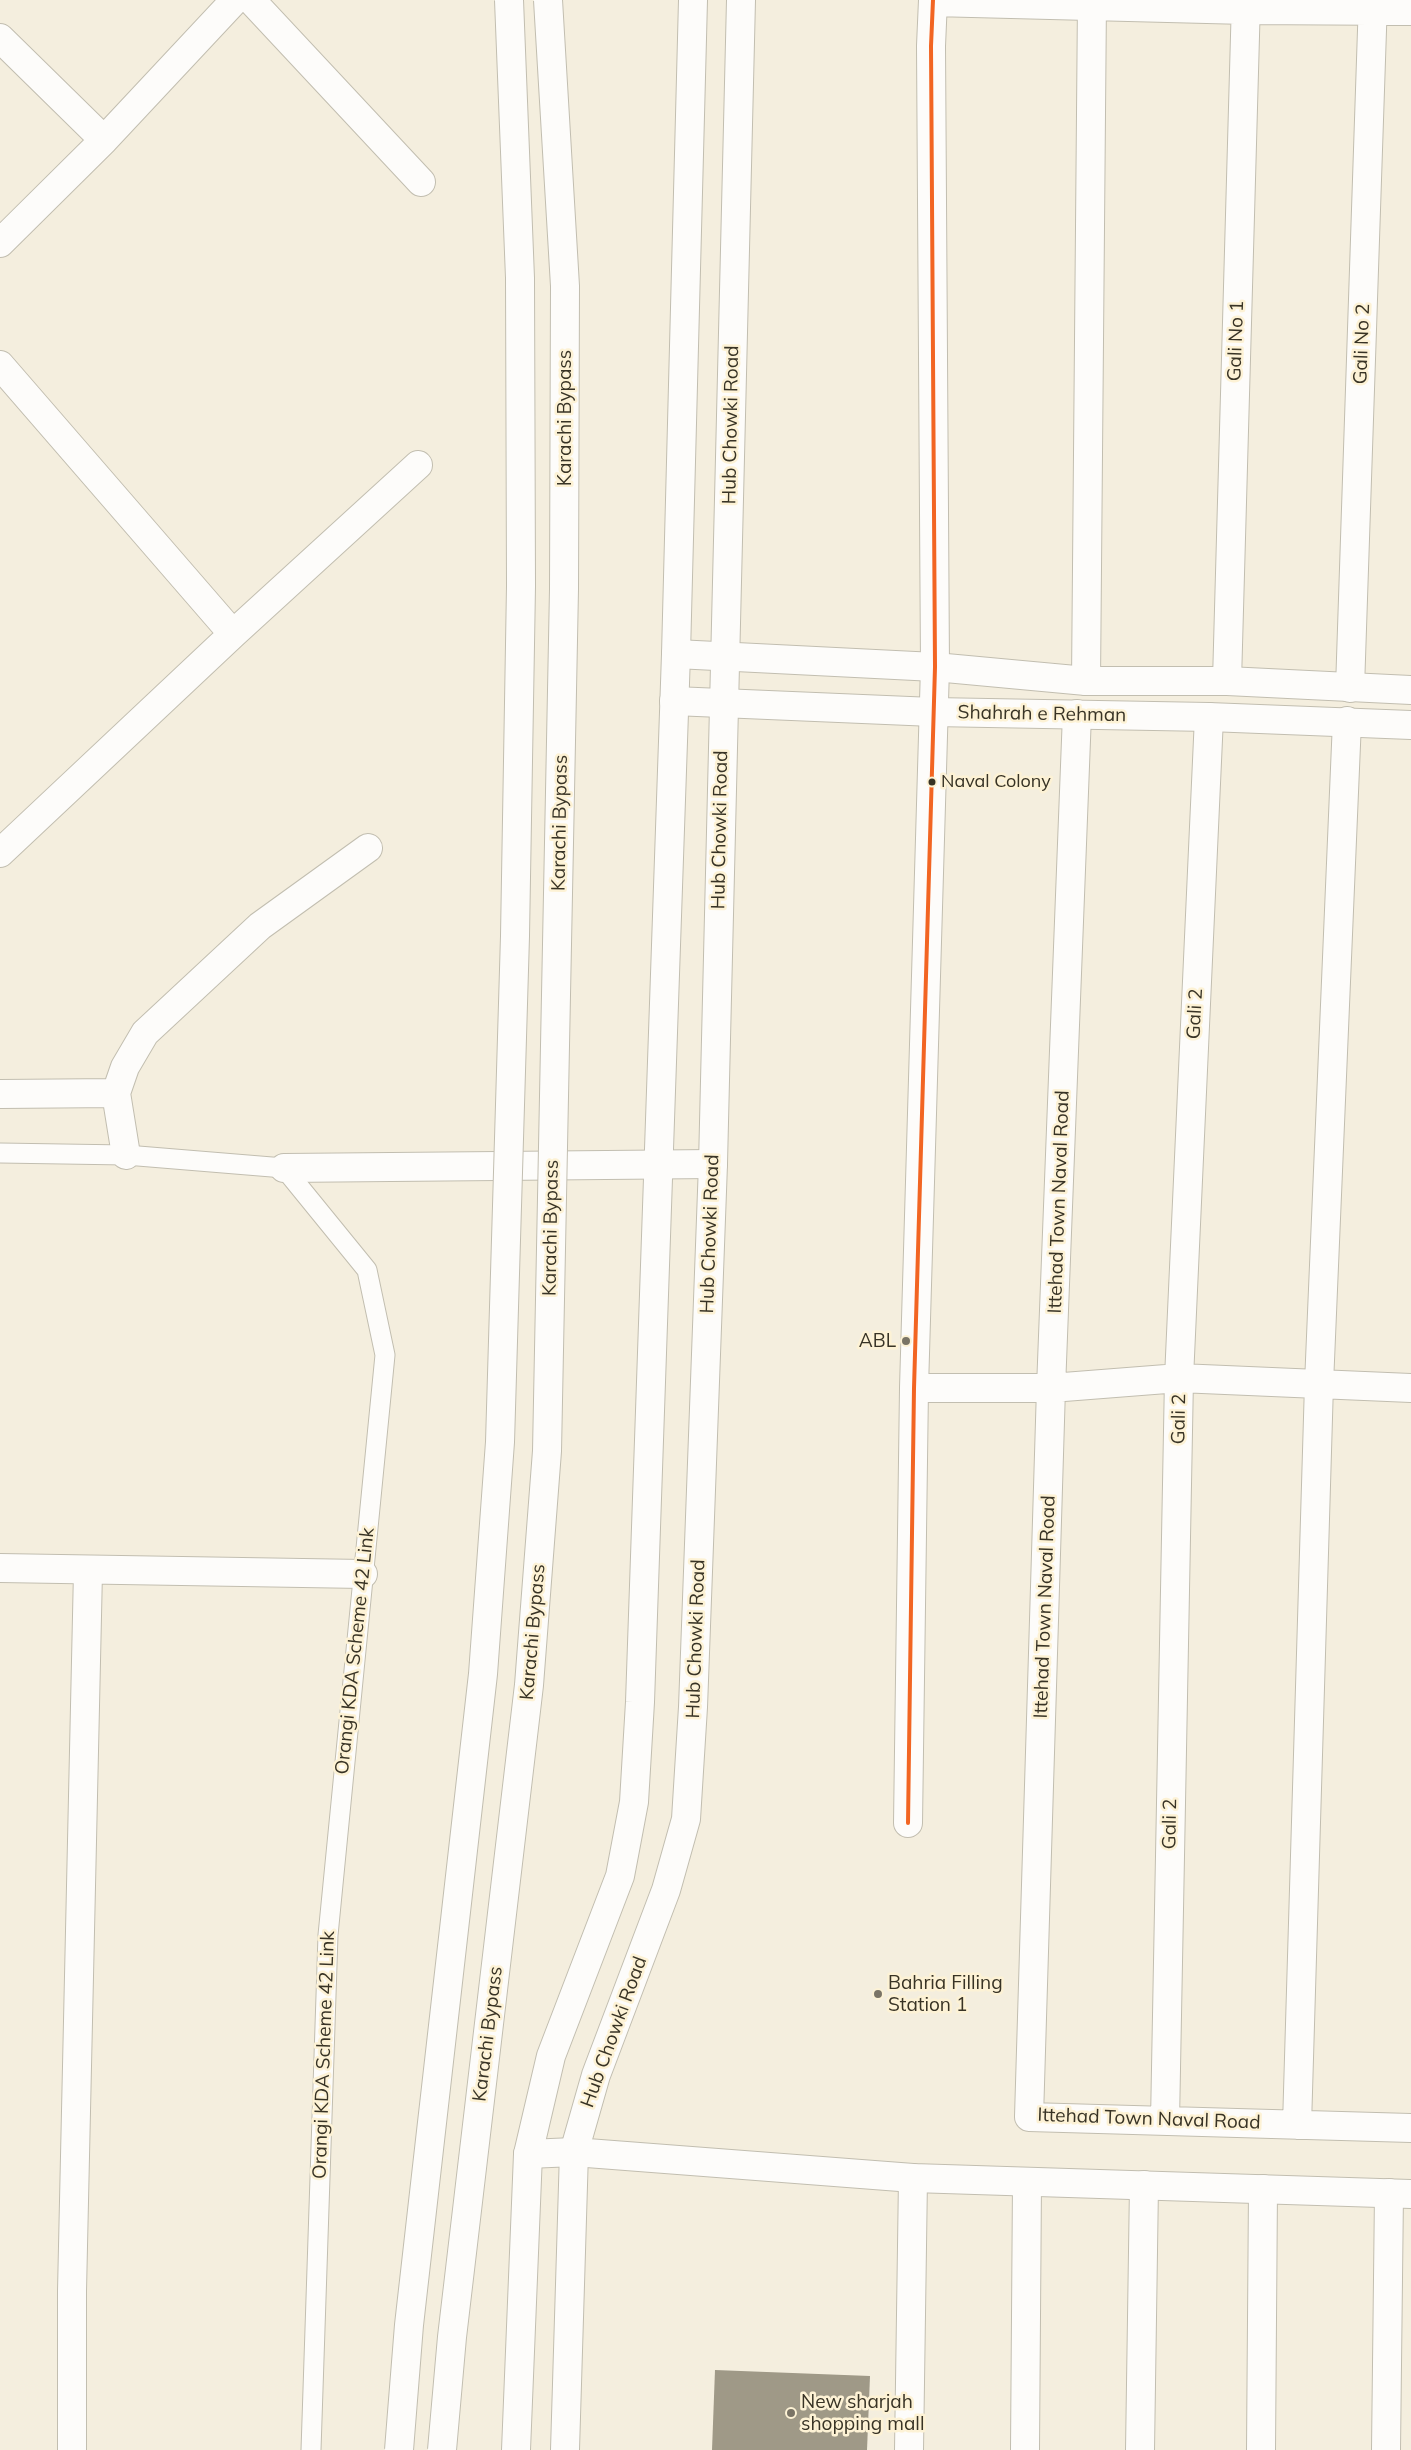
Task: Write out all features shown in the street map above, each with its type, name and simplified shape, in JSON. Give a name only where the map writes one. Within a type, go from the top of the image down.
[{"type":"main road","points":[[0,244],[104,140],[235,0]]},
{"type":"main road","points":[[251,0],[421,182]]},
{"type":"main road","points":[[399,2450],[409,2325],[483,1674],[500,1442],[516,926],[521,586],[520,278],[509,0]]},
{"type":"main road","name":"Karachi Bypass","points":[[442,2450],[452,2337],[529,1685],[547,1451],[564,589],[565,295],[548,0]]},
{"type":"main road","points":[[516,2450],[528,2154],[551,2056],[620,1876],[634,1802],[640,1702],[656,1165],[676,654],[693,0]]},
{"type":"main road","name":"Hub Chowki Road","points":[[565,2450],[574,2152],[596,2075],[666,1890],[686,1819],[694,1707],[713,1164],[741,0]]},
{"type":"main road","points":[[908,1823],[914,1388],[934,668],[931,56],[933,1],[1373,5],[1411,11]]},
{"type":"main road","points":[[1086,681],[1092,3]]},
{"type":"main road","name":"Gali No 1","points":[[1227,681],[1246,5]]},
{"type":"main road","name":"Gali No 2","points":[[1350,688],[1373,5]]},
{"type":"main road","points":[[0,38],[104,140]]},
{"type":"main road","points":[[0,366],[233,634]]},
{"type":"main road","points":[[1,850],[418,465]]},
{"type":"main road","name":"Shahrah e Rehman","points":[[676,654],[934,668],[1086,681],[1227,681],[1411,690]]},
{"type":"main road","name":"Shahrah e Rehman","points":[[674,701],[933,712],[1208,717],[1411,725]]},
{"type":"main road","name":"Ittehad Town Naval Road","points":[[1077,714],[1051,1388],[1028,2117],[1411,2128]]},
{"type":"main road","name":"Gali 2","points":[[1164,2121],[1180,1378],[1208,717]]},
{"type":"main road","points":[[1297,2124],[1319,1384],[1347,721]]},
{"type":"main road","points":[[126,1155],[116,1093],[125,1067],[145,1033],[260,926],[368,848]]},
{"type":"main road","points":[[0,1094],[116,1093]]},
{"type":"main road","points":[[284,1168],[713,1164]]},
{"type":"main road","points":[[914,1388],[1051,1388],[1180,1378],[1411,1388]]},
{"type":"main road","points":[[0,1568],[88,1571],[363,1574]]},
{"type":"main road","points":[[72,2450],[72,2291],[88,1571]]},
{"type":"main road","points":[[528,2154],[574,2152],[913,2178],[1400,2194],[1386,2450]]},
{"type":"main road","points":[[908,2450],[913,2178]]},
{"type":"main road","points":[[1025,2450],[1027,2182]]},
{"type":"main road","points":[[1140,2450],[1144,2185]]},
{"type":"main road","points":[[1260,2450],[1263,2189]]},
{"type":"lane","points":[[0,1153],[126,1155],[284,1168]]},
{"type":"lane","name":"Orangi KDA Scheme 42 Link","points":[[284,1168],[367,1270],[385,1355],[328,1935],[311,2450]]},
{"type":"building","name":"New sharjah shopping mall","points":[[715,2370],[870,2376],[867,2450],[712,2450]]},
{"type":"transit line","points":[[908,1823],[914,1388],[935,667],[931,46],[933,0]]},
{"type":"place","name":"Naval Colony","points":[[932,782]]},
{"type":"place","name":"ABL","points":[[906,1341]]},
{"type":"place","name":"Bahria Filling Station 1","points":[[878,1994]]},
{"type":"place","name":"New sharjah shopping mall","points":[[791,2413]]}]
